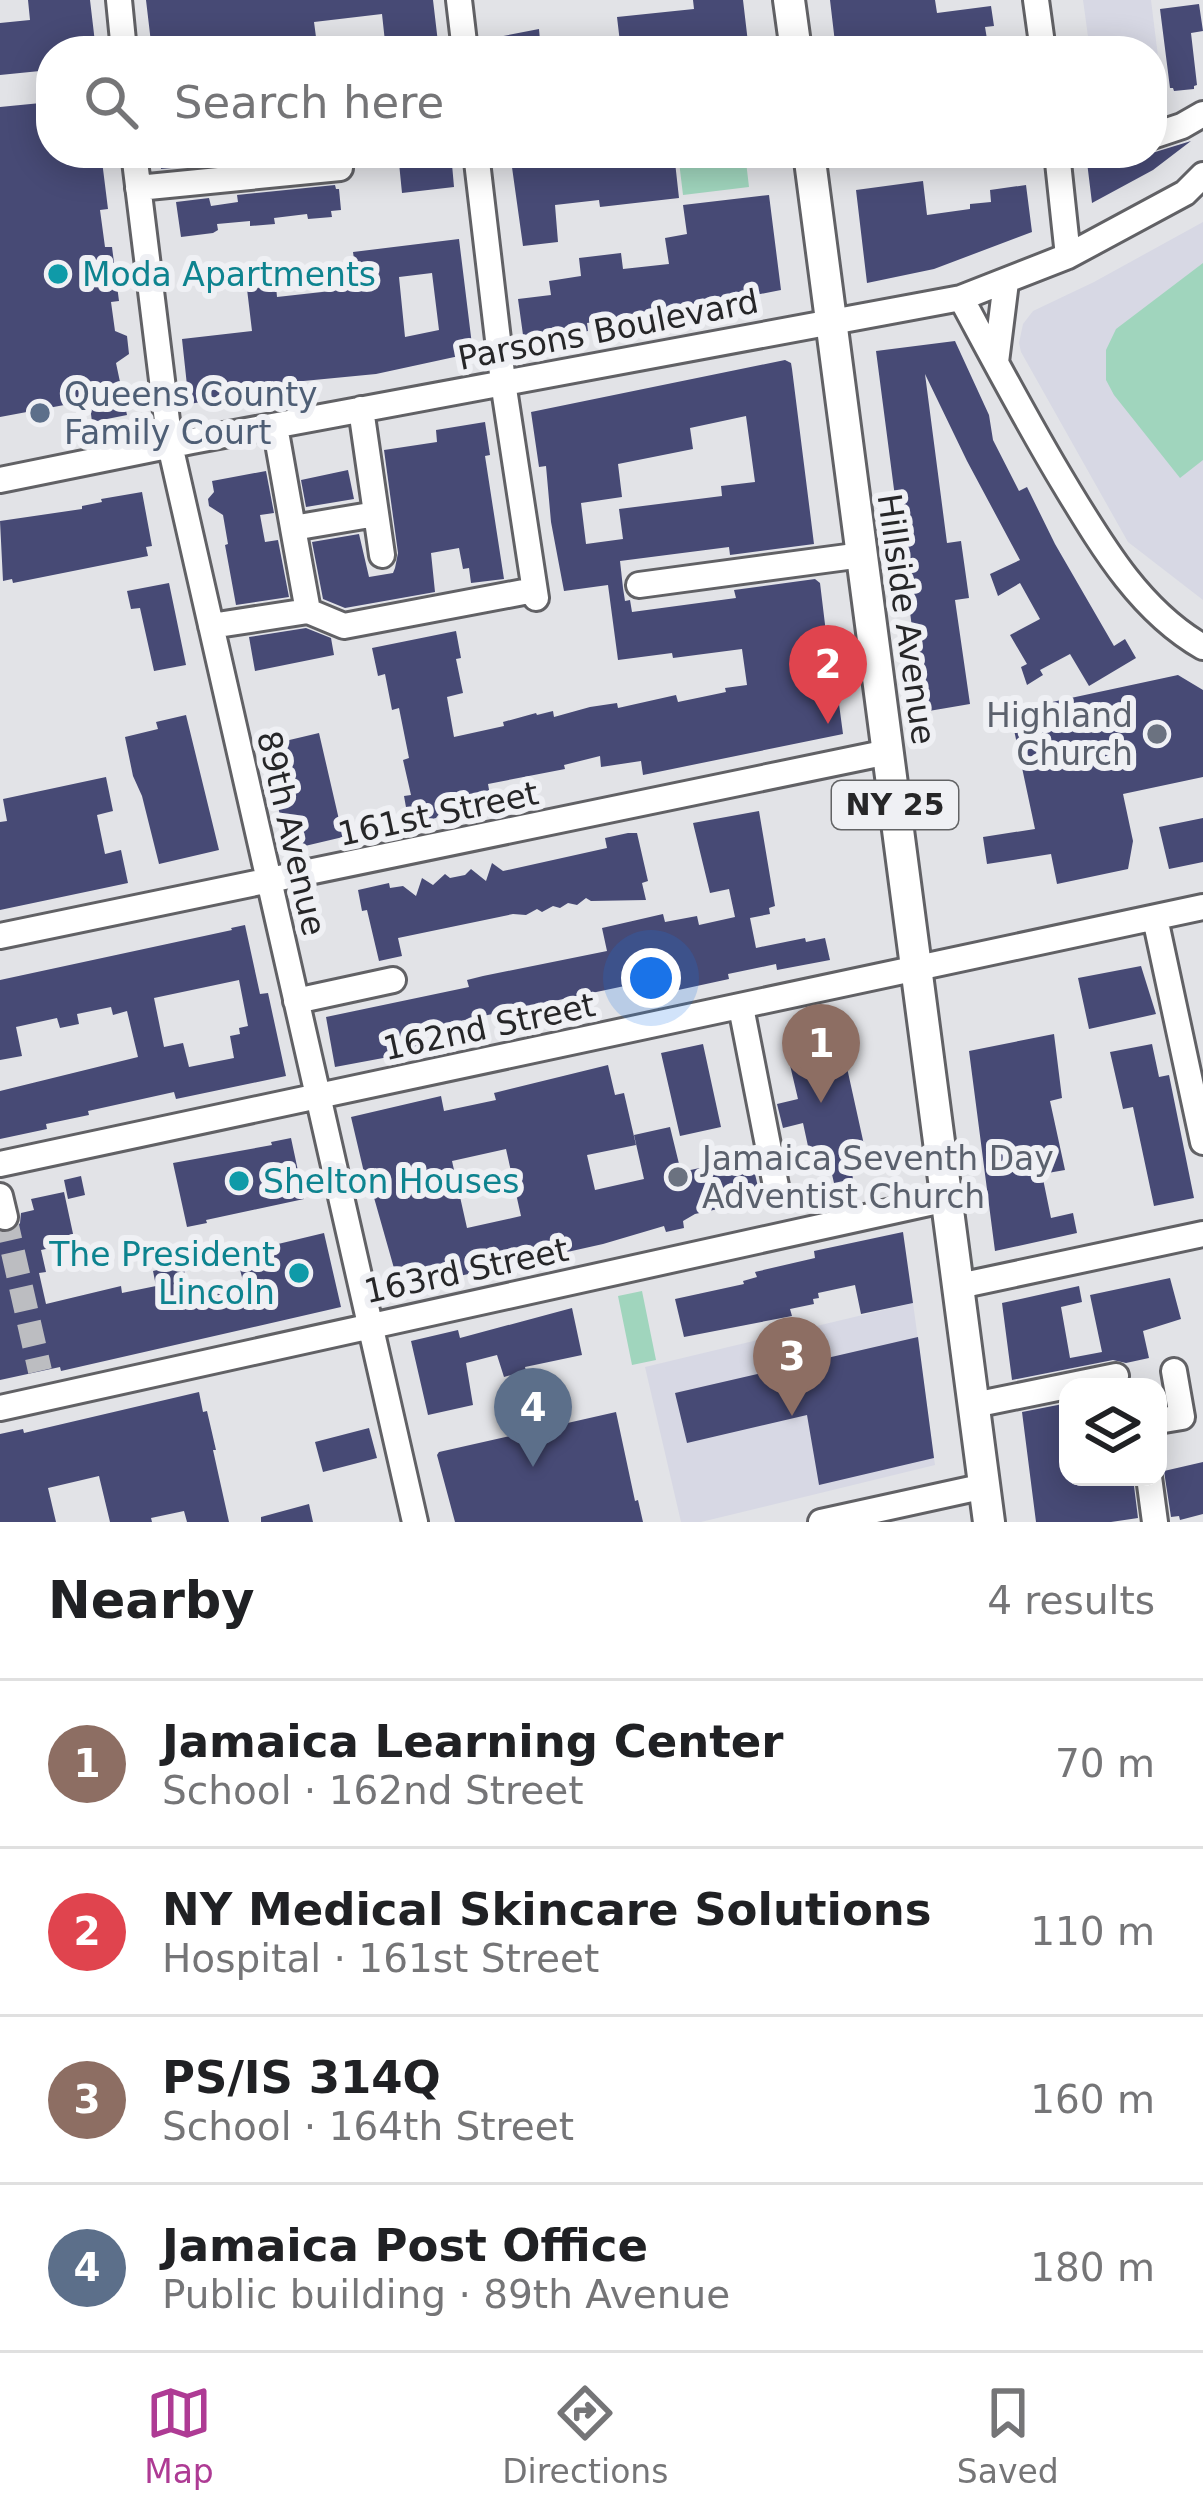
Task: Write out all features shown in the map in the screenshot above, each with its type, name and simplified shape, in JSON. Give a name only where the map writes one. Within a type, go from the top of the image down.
[{"type":"main road","points":[[789,0],[794,36]]},
{"type":"main road","name":"Hillside Avenue","points":[[811,168],[989,1522]]},
{"type":"street","points":[[119,0],[123,36]]},
{"type":"street","points":[[459,0],[463,36]]},
{"type":"street","points":[[1036,0],[1041,36]]},
{"type":"street","points":[[1167,131],[1203,114]]},
{"type":"street","name":"89th Avenue","points":[[135,168],[170,446],[415,1522]]},
{"type":"street","points":[[137,188],[340,168]]},
{"type":"street","points":[[211,626],[308,611],[344,626],[535,594],[478,168]]},
{"type":"street","points":[[1059,168],[1068,256]]},
{"type":"street","name":"Parsons Boulevard","points":[[0,480],[962,298],[1068,256],[1185,193],[1203,175]]},
{"type":"street","points":[[996,362],[1006,282]]},
{"type":"street","points":[[962,298],[1102,546],[1149,604],[1203,647]]},
{"type":"street","points":[[361,409],[382,555]]},
{"type":"street","points":[[275,426],[308,611]]},
{"type":"street","points":[[293,529],[376,514]]},
{"type":"street","points":[[639,584],[862,555]]},
{"type":"street","name":"161st Street","points":[[0,936],[888,752]]},
{"type":"street","name":"162nd Street","points":[[0,1164],[1203,907]]},
{"type":"street","points":[[1155,918],[1203,1142]]},
{"type":"street","points":[[296,1001],[393,980]]},
{"type":"street","points":[[741,1007],[776,1186]]},
{"type":"street","name":"163rd Street","points":[[0,1408],[947,1198]]},
{"type":"street","points":[[959,1286],[1203,1234]]},
{"type":"street","points":[[40,1371],[46,1398]]},
{"type":"street","points":[[1167,1420],[1182,1417],[1174,1371]]},
{"type":"street","points":[[974,1406],[1116,1376]]},
{"type":"street","points":[[821,1522],[985,1486]]},
{"type":"street","points":[[1150,1486],[1155,1522]]},
{"type":"shaded area","points":[[1083,0],[1151,0],[1155,36],[1088,36]]},
{"type":"shaded area","points":[[1203,222],[1203,600],[1128,542],[1019,343],[1023,324],[1033,311]]},
{"type":"shaded area","points":[[913,1303],[935,1465],[701,1522],[681,1522],[645,1367]]},
{"type":"green space","points":[[680,168],[747,168],[749,187],[683,195]]},
{"type":"green space","points":[[1203,263],[1203,460],[1180,478],[1114,395],[1106,380],[1106,350],[1116,329]]},
{"type":"green space","points":[[642,1291],[656,1360],[632,1365],[618,1296]]},
{"type":"building","points":[[28,0],[90,0],[94,36],[36,36],[36,71],[0,75],[0,23],[30,20]]},
{"type":"building","points":[[146,0],[433,0],[437,36],[384,36],[382,14],[314,22],[316,36],[150,36]]},
{"type":"building","points":[[693,0],[743,0],[747,36],[619,36],[617,17],[694,9]]},
{"type":"building","points":[[830,0],[935,0],[937,13],[991,6],[994,26],[985,27],[986,36],[834,36]]},
{"type":"building","points":[[1199,4],[1203,31],[1191,33],[1194,89],[1170,88],[1160,9]]},
{"type":"building","points":[[539,29],[540,36],[503,36]]},
{"type":"building","name":"Moda Apartments","points":[[36,103],[36,168],[103,168],[108,209],[100,210],[105,247],[112,247],[119,301],[111,302],[115,331],[127,336],[129,354],[116,363],[127,415],[92,422],[90,406],[76,408],[75,403],[0,417],[0,107]]},
{"type":"building","points":[[1191,141],[1167,159],[1167,148]]},
{"type":"building","points":[[400,168],[452,168],[454,187],[402,193]]},
{"type":"building","points":[[512,168],[676,168],[679,198],[600,207],[599,200],[555,205],[558,242],[523,246]]},
{"type":"building","points":[[1088,168],[1156,168],[1153,170],[1092,203]]},
{"type":"building","points":[[923,181],[927,215],[970,209],[970,204],[991,202],[990,190],[1026,185],[1032,232],[934,269],[867,283],[856,190]]},
{"type":"building","points":[[335,185],[341,210],[331,211],[332,217],[308,219],[307,214],[274,218],[275,224],[217,224],[213,233],[181,237],[176,202],[209,198],[211,206],[238,202],[237,195]]},
{"type":"building","points":[[769,195],[781,290],[587,323],[588,331],[524,342],[518,299],[551,295],[549,281],[581,276],[579,258],[621,253],[623,269],[669,264],[665,238],[687,234],[683,205]]},
{"type":"building","points":[[459,239],[473,353],[189,404],[182,339],[252,331],[247,289],[276,286],[277,297],[358,288],[353,252]],"holes":[[[432,273],[439,330],[405,337],[399,277]]]},
{"type":"building","points":[[955,341],[989,415],[993,440],[1019,491],[1027,487],[1114,646],[1125,639],[1136,658],[1089,686],[1070,654],[1040,670],[1043,675],[1027,685],[1021,667],[1027,664],[1010,635],[1040,619],[1020,583],[998,596],[990,574],[1020,560],[925,374],[947,543],[961,541],[969,598],[955,600],[970,704],[923,712],[876,351]]},
{"type":"building","points":[[785,360],[791,363],[814,544],[730,555],[729,547],[620,561],[623,588],[632,612],[736,598],[734,590],[815,579],[820,583],[843,734],[643,775],[641,761],[601,767],[600,756],[564,765],[565,769],[488,784],[492,807],[439,814],[409,824],[404,796],[411,795],[403,760],[409,758],[399,708],[392,710],[385,674],[378,676],[372,648],[456,631],[463,693],[447,697],[454,737],[536,713],[553,711],[554,717],[676,695],[678,702],[747,685],[742,649],[618,660],[608,585],[564,591],[546,466],[539,467],[531,412]],"holes":[[[746,416],[755,482],[721,486],[722,496],[619,509],[623,539],[586,544],[581,503],[622,497],[618,464],[693,449],[690,428]]]},
{"type":"building","points":[[485,422],[490,455],[485,456],[504,579],[471,583],[459,548],[431,553],[435,592],[345,608],[323,599],[312,542],[359,534],[369,577],[393,573],[398,553],[384,450],[437,442],[436,430]]},
{"type":"building","points":[[348,470],[354,499],[306,507],[301,480]]},
{"type":"building","points":[[266,471],[274,513],[260,515],[265,542],[278,540],[289,597],[236,605],[223,515],[209,506],[212,481]]},
{"type":"building","points":[[142,492],[152,546],[146,547],[148,556],[13,583],[12,579],[3,581],[0,521],[82,509],[101,499]]},
{"type":"building","points":[[169,583],[186,665],[154,671],[140,608],[131,609],[127,591]]},
{"type":"building","points":[[306,628],[331,638],[334,655],[255,671],[249,637]]},
{"type":"building","points":[[1178,675],[1203,690],[1203,777],[1123,794],[1133,841],[1128,869],[1057,884],[1051,854],[987,864],[983,837],[1035,829],[1010,711]]},
{"type":"building","points":[[186,715],[219,850],[159,864],[125,737],[158,729],[156,722]]},
{"type":"building","points":[[319,733],[343,837],[288,850],[264,746]]},
{"type":"building","points":[[106,777],[113,811],[97,815],[105,854],[121,850],[128,883],[0,910],[0,822],[7,821],[3,799]]},
{"type":"building","points":[[759,811],[775,906],[769,908],[770,914],[750,918],[756,948],[825,938],[830,960],[777,970],[776,964],[637,999],[634,984],[422,1029],[426,1050],[335,1067],[326,1017],[469,987],[467,980],[483,976],[607,951],[602,928],[663,914],[665,922],[697,916],[699,925],[735,917],[729,889],[710,893],[693,823]]},
{"type":"building","points":[[1203,818],[1203,862],[1169,869],[1159,827]]},
{"type":"building","points":[[637,833],[648,881],[642,883],[646,900],[586,898],[577,905],[398,938],[402,956],[379,961],[358,890],[389,883],[390,888],[403,886],[416,896],[422,878],[433,885],[445,874],[450,878],[471,869],[486,881],[492,863],[503,871],[607,848],[605,838]]},
{"type":"building","points":[[245,925],[260,994],[268,993],[286,1076],[176,1099],[174,1092],[88,1111],[89,1115],[46,1124],[47,1129],[0,1139],[0,1091],[138,1057],[127,1011],[113,1015],[111,1007],[77,1014],[79,1024],[60,1028],[57,1018],[16,1027],[22,1056],[0,1060],[0,980]],"holes":[[[239,980],[248,1026],[230,1036],[234,1058],[189,1067],[183,1043],[164,1047],[154,998]]]},
{"type":"building","points":[[1141,966],[1156,1014],[1089,1029],[1078,978]]},
{"type":"building","points":[[824,1029],[826,1039],[840,1036],[868,1163],[851,1167],[853,1179],[834,1183],[831,1170],[814,1174],[803,1123],[783,1128],[777,1104],[798,1099],[786,1048],[800,1045],[798,1034]]},
{"type":"building","points":[[1054,1034],[1062,1098],[1050,1101],[1065,1170],[1042,1174],[1051,1218],[1073,1213],[1077,1233],[995,1251],[969,1051]]},
{"type":"building","points":[[703,1044],[721,1127],[680,1136],[661,1053]]},
{"type":"building","points":[[1152,1044],[1159,1077],[1169,1075],[1194,1198],[1154,1206],[1133,1107],[1123,1109],[1110,1052]]},
{"type":"building","points":[[608,1065],[615,1095],[624,1093],[636,1145],[587,1155],[595,1190],[644,1179],[634,1135],[670,1127],[681,1172],[751,1157],[762,1204],[695,1214],[683,1221],[684,1228],[666,1232],[664,1226],[401,1293],[351,1117],[441,1096],[444,1111],[496,1100],[494,1093]],"holes":[[[506,1149],[521,1216],[467,1228],[452,1161]]]},
{"type":"building","name":"Shelton Houses","points":[[291,1138],[304,1199],[187,1227],[173,1163]]},
{"type":"building","points":[[81,1176],[85,1195],[68,1199],[64,1180]]},
{"type":"building","points":[[64,1192],[75,1243],[41,1250],[46,1272],[39,1273],[46,1304],[121,1286],[122,1293],[156,1286],[153,1271],[183,1264],[190,1295],[227,1286],[243,1281],[236,1254],[324,1233],[341,1307],[61,1371],[60,1367],[0,1380],[0,1233],[15,1230],[21,1213],[34,1210],[31,1199]]},
{"type":"building","points":[[903,1232],[913,1303],[861,1314],[855,1285],[818,1293],[814,1304],[790,1309],[792,1316],[684,1337],[675,1299],[744,1284],[757,1277],[755,1272],[815,1258],[814,1251]]},
{"type":"building","points":[[1170,1278],[1181,1319],[1143,1331],[1149,1358],[1126,1363],[1113,1360],[1012,1380],[1002,1303],[1079,1286],[1082,1302],[1061,1307],[1070,1358],[1102,1352],[1090,1295]]},
{"type":"building","points":[[572,1308],[582,1355],[525,1367],[526,1371],[504,1377],[497,1355],[466,1363],[473,1405],[428,1415],[411,1341],[458,1330],[460,1338]]},
{"type":"building","points":[[918,1337],[934,1458],[819,1485],[807,1415],[687,1443],[675,1393]]},
{"type":"building","points":[[199,1392],[229,1522],[187,1522],[184,1511],[151,1518],[152,1522],[110,1522],[99,1476],[48,1488],[56,1522],[0,1522],[0,1434],[23,1429],[24,1433]]},
{"type":"building","points":[[1059,1405],[1059,1486],[1134,1486],[1138,1518],[1036,1522],[1022,1412]]},
{"type":"building","points":[[616,1412],[643,1522],[455,1522],[439,1452]]},
{"type":"building","points":[[369,1428],[377,1458],[323,1472],[315,1442]]},
{"type":"building","points":[[1203,1462],[1203,1514],[1180,1520],[1171,1517],[1167,1470]]},
{"type":"building","points":[[309,1504],[313,1522],[261,1522],[261,1517]]},
{"type":"tunnel","points":[[5,1217],[40,1371]]},
{"type":"place","name":"Moda Apartments","points":[[58,274]]},
{"type":"place","name":"Queens County Family Court","points":[[40,413]]},
{"type":"place","name":"NY Medical Skincare Solutions","points":[[828,724]]},
{"type":"place","name":"Highland Church","points":[[1157,734]]},
{"type":"place","name":"Jamaica Learning Center","points":[[821,1103]]},
{"type":"place","name":"Jamaica Seventh Day Adventist Church","points":[[678,1177]]},
{"type":"place","name":"Shelton Houses","points":[[239,1181]]},
{"type":"place","name":"The President Lincoln","points":[[299,1273]]},
{"type":"place","name":"PS/IS 314Q","points":[[792,1416]]},
{"type":"place","name":"Jamaica Post Office","points":[[533,1467]]}]
